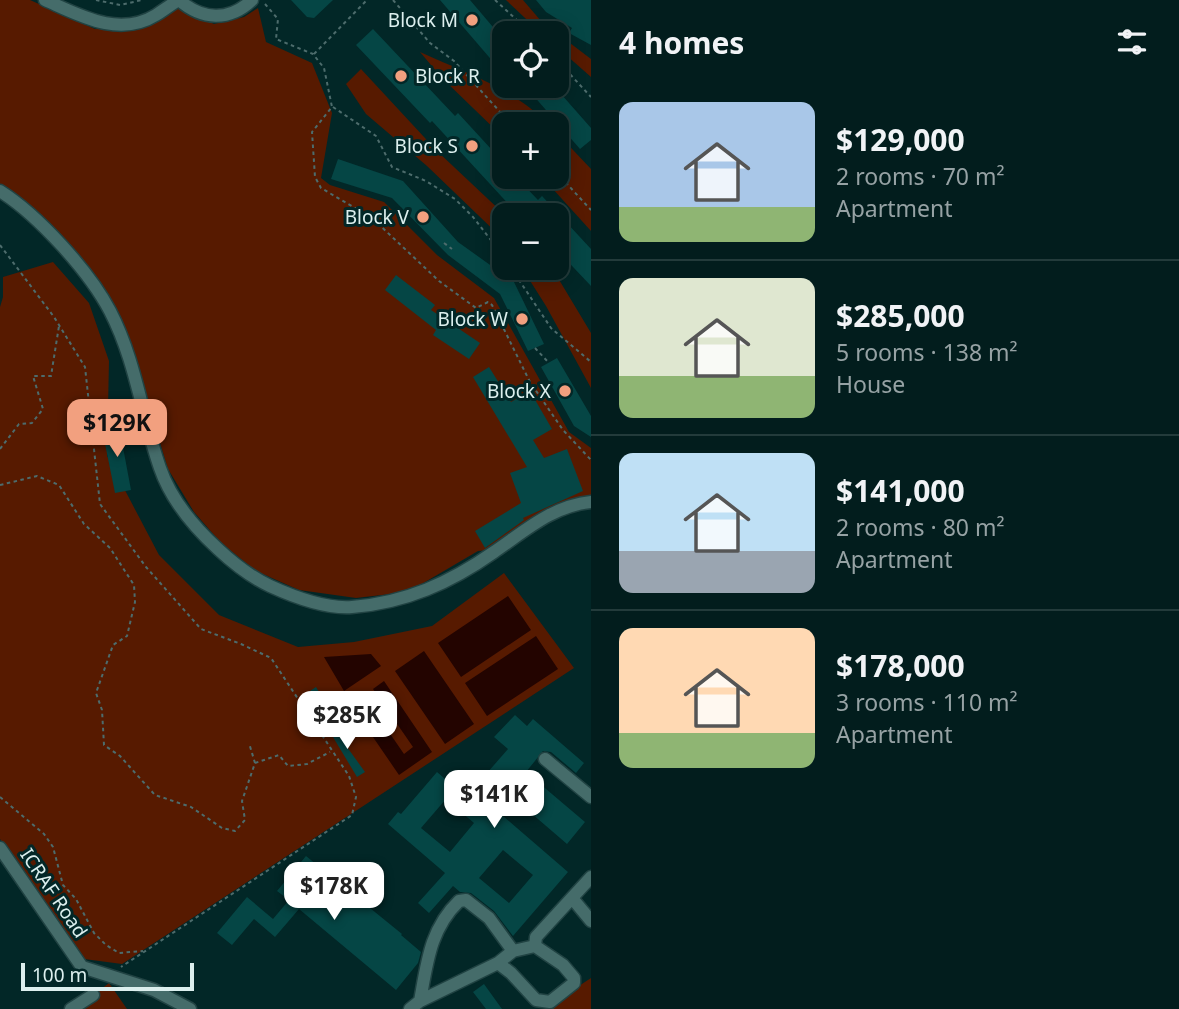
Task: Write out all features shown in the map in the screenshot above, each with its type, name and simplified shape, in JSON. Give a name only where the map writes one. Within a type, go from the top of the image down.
[{"type":"lane","points":[[45,0],[99,23],[110,24],[132,23],[155,16],[179,0],[189,9],[215,17],[240,10],[251,1]]},
{"type":"lane","points":[[0,191],[18,202],[49,232],[82,270],[110,310],[128,354],[160,470],[173,497],[191,523],[208,540],[258,580],[313,601],[347,607],[383,604],[441,584],[551,513],[576,503],[591,502]]},
{"type":"lane","points":[[545,759],[591,797]]},
{"type":"lane","name":"ICRAF Road","points":[[0,849],[82,967],[154,990],[190,1009]]},
{"type":"lane","points":[[535,946],[536,937],[591,877]]},
{"type":"lane","points":[[572,898],[591,920]]},
{"type":"lane","points":[[415,1005],[431,946],[442,919],[459,901],[466,900],[489,918],[513,951]]},
{"type":"lane","points":[[415,1005],[498,963],[513,951],[535,946],[563,965],[574,978],[574,983],[550,1002],[536,1000],[498,963]]},
{"type":"lane","points":[[72,1009],[93,995]]},
{"type":"path","points":[[96,0],[120,5],[142,0]]},
{"type":"path","points":[[313,54],[368,0]]},
{"type":"path","points":[[393,0],[430,43],[454,61],[500,112]]},
{"type":"path","points":[[495,0],[518,21]]},
{"type":"path","points":[[251,1],[263,3],[278,19],[276,39],[313,54],[324,68],[332,107],[376,136],[392,167],[426,181],[455,199],[492,242]]},
{"type":"path","points":[[569,73],[591,97]]},
{"type":"path","points":[[332,107],[312,132],[315,177],[321,188],[372,218],[439,281],[477,309],[488,302],[492,306],[530,382],[563,430],[591,460]]},
{"type":"path","points":[[569,186],[591,210]]},
{"type":"path","points":[[444,243],[452,249]]},
{"type":"path","points":[[0,244],[59,325],[85,367],[100,504],[146,567],[201,629],[271,659],[349,776],[356,797],[352,815],[120,968]]},
{"type":"path","points":[[520,280],[551,328],[591,362]]},
{"type":"path","points":[[0,449],[19,424],[32,422],[43,409],[33,376],[51,376],[59,325]]},
{"type":"path","points":[[535,348],[549,363]]},
{"type":"path","points":[[0,485],[37,476],[59,485],[83,524],[110,548],[134,585],[135,602],[127,636],[113,645],[96,693],[103,710],[104,746],[120,756],[155,795],[191,807],[222,828],[235,831],[245,820],[242,800],[255,763],[249,743]]},
{"type":"path","points":[[255,763],[279,755],[288,766],[307,764],[330,751]]},
{"type":"path","points":[[0,797],[44,834],[53,846],[63,885],[76,899],[94,933],[106,945],[120,953],[144,951]]},
{"type":"shaded area","points":[[0,0],[30,0],[95,29],[146,25],[178,7],[214,24],[244,17],[258,8],[266,42],[312,63],[332,113],[321,178],[330,185],[384,202],[437,255],[494,298],[569,432],[591,448],[591,496],[555,508],[490,550],[478,551],[408,592],[356,598],[299,590],[256,571],[221,543],[194,512],[168,469],[124,326],[93,272],[0,189]]},
{"type":"shaded area","points":[[506,0],[523,0],[541,21],[528,21]]},
{"type":"shaded area","points":[[569,42],[591,59],[591,77],[569,58]]},
{"type":"shaded area","points":[[420,52],[492,85],[492,98],[515,98],[535,112],[492,112],[492,126],[442,78]]},
{"type":"shaded area","points":[[361,69],[437,151],[492,203],[492,228],[427,166],[366,114],[346,84]]},
{"type":"shaded area","points":[[569,146],[591,169],[591,231],[569,207],[569,203],[566,203],[553,189],[569,189]]},
{"type":"shaded area","points":[[53,262],[89,303],[109,361],[107,456],[159,555],[219,615],[298,647],[354,642],[432,626],[504,573],[574,668],[122,964],[84,959],[0,839],[0,307],[3,277]]},
{"type":"shaded area","points":[[530,280],[559,280],[591,333],[591,388]]},
{"type":"shaded area","points":[[508,596],[531,630],[461,677],[438,643]]},
{"type":"shaded area","points":[[536,636],[558,669],[487,716],[465,683]]},
{"type":"shaded area","points":[[424,651],[474,724],[445,744],[395,671]]},
{"type":"shaded area","points":[[371,654],[381,666],[344,691],[324,657]]},
{"type":"shaded area","points":[[384,681],[432,752],[399,775],[349,702],[362,693],[404,754],[413,747],[373,689]]},
{"type":"shaded area","points":[[591,978],[591,1009],[544,1009]]},
{"type":"shaded area","points":[[109,983],[127,1009],[76,1009]]},
{"type":"building","points":[[291,0],[333,0],[314,18],[307,17]]},
{"type":"building","name":"Block M","points":[[440,0],[470,0],[492,26],[492,61]]},
{"type":"building","points":[[536,0],[591,0],[591,45],[569,33],[572,28],[569,21],[561,21],[546,12]]},
{"type":"building","points":[[373,29],[455,116],[458,113],[492,150],[492,186],[432,121],[430,123],[356,45]]},
{"type":"building","points":[[535,98],[565,98],[591,128],[591,140],[580,149],[569,136],[569,112],[548,112]]},
{"type":"building","points":[[338,159],[403,181],[458,242],[492,266],[492,280],[514,282],[544,344],[528,351],[500,294],[448,255],[392,198],[331,179]]},
{"type":"building","points":[[495,189],[527,189],[538,200],[542,196],[548,203],[507,203]]},
{"type":"building","points":[[569,225],[591,249],[591,286],[569,263]]},
{"type":"building","points":[[396,275],[435,305],[431,310],[480,343],[469,359],[433,335],[436,330],[385,290]]},
{"type":"building","name":"Block X","points":[[557,358],[591,416],[591,437],[574,426],[541,367]]},
{"type":"building","points":[[489,367],[511,402],[530,391],[552,429],[533,440],[544,458],[567,449],[583,491],[523,518],[524,520],[485,548],[475,531],[521,503],[510,473],[527,467],[473,377]]},
{"type":"building","points":[[119,426],[131,490],[115,493],[102,429]]},
{"type":"building","points":[[316,687],[328,706],[318,712],[307,693]]},
{"type":"building","points":[[515,715],[527,726],[533,719],[584,763],[576,773],[551,752],[543,751],[526,772],[585,822],[567,844],[495,782],[482,798],[568,872],[513,936],[494,911],[471,893],[460,892],[453,886],[429,913],[418,903],[445,873],[388,824],[398,812],[401,814],[437,772],[466,797],[508,749],[494,737]],"holes":[[[446,799],[474,823],[450,852],[421,828]],[[503,850],[533,875],[509,903],[479,878]]]},
{"type":"building","points":[[340,727],[350,746],[347,747],[365,772],[357,777],[330,732]]},
{"type":"building","points":[[306,856],[421,952],[418,963],[396,990],[299,909],[275,937],[254,919],[232,945],[217,933],[247,897],[273,919],[289,900],[277,891]]},
{"type":"building","points":[[484,984],[502,1009],[486,1009],[473,992]]},
{"type":"place","name":"Block M","points":[[472,20]]},
{"type":"place","name":"Block R","points":[[401,76]]},
{"type":"place","name":"Block S","points":[[472,146]]},
{"type":"place","name":"Block V","points":[[423,217]]},
{"type":"place","name":"Block W","points":[[522,319]]},
{"type":"place","name":"Block X","points":[[565,391]]}]
